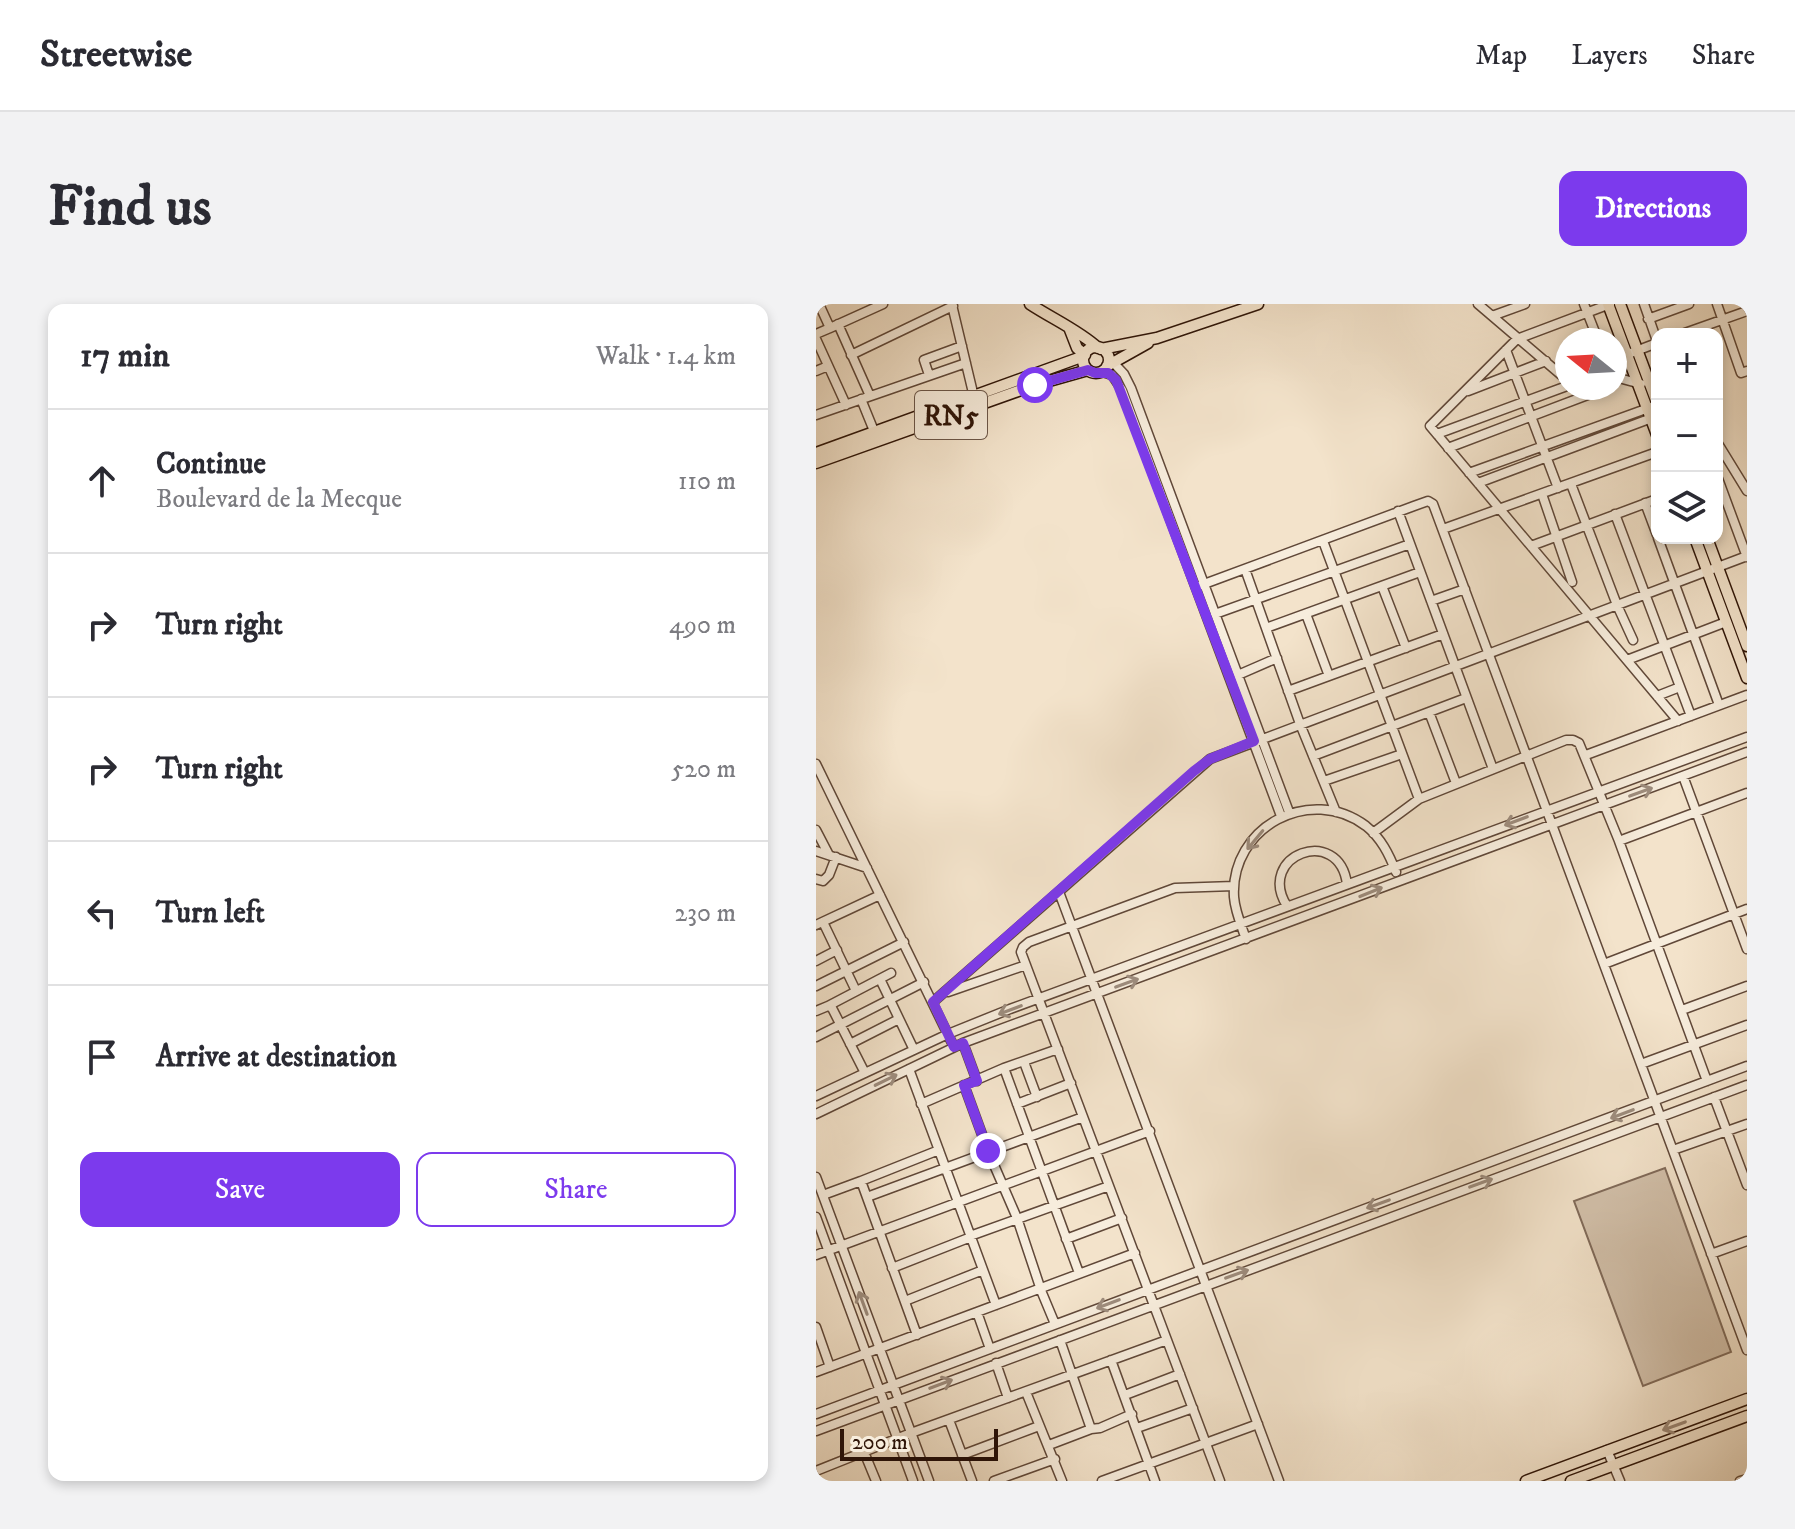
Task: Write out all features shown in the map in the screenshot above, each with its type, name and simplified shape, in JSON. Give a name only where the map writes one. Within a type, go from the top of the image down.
[{"type":"main road","points":[[1030,304],[1100,348],[1108,365]]},
{"type":"main road","name":"RN5","points":[[816,453],[1085,355],[1090,349],[1157,338],[1258,304]]},
{"type":"main road","points":[[1609,304],[1651,388]]},
{"type":"main road","points":[[1620,304],[1632,352],[1632,382],[1651,406]]},
{"type":"main road","points":[[1070,330],[1077,348],[1085,355],[1084,364],[1088,370]]},
{"type":"main road","name":"RN5","points":[[816,463],[1035,385],[1088,370],[1095,373],[1157,338]]},
{"type":"main road","points":[[1698,544],[1737,618],[1747,646]]},
{"type":"main road","points":[[1708,544],[1712,569]]},
{"type":"main road","points":[[1737,618],[1747,678]]},
{"type":"main road","points":[[1526,1481],[1747,1399]]},
{"type":"main road","points":[[1571,1481],[1747,1416]]},
{"type":"street","points":[[819,304],[851,355],[874,431]]},
{"type":"street","points":[[846,405],[816,337],[883,304]]},
{"type":"street","points":[[1478,304],[1555,369]]},
{"type":"street","points":[[1492,316],[1525,304]]},
{"type":"street","points":[[1609,304],[1586,308],[1517,339],[1430,426],[1678,721]]},
{"type":"street","points":[[1644,304],[1652,328]]},
{"type":"street","points":[[1648,319],[1689,304]]},
{"type":"street","points":[[1717,304],[1741,373],[1747,371]]},
{"type":"street","points":[[851,355],[952,305],[974,397]]},
{"type":"street","points":[[1586,308],[1592,328]]},
{"type":"street","points":[[1698,328],[1747,311]]},
{"type":"street","points":[[1627,354],[1651,344]]},
{"type":"street","points":[[929,375],[924,360],[962,346]]},
{"type":"street","points":[[1506,350],[1558,488]]},
{"type":"street","points":[[1463,392],[1546,361]]},
{"type":"street","points":[[816,415],[966,363]]},
{"type":"street","points":[[1108,365],[1122,390],[1200,586],[1285,814]]},
{"type":"street","points":[[1108,365],[1124,374],[1131,388],[1200,586],[1215,614],[1238,675],[1258,740]]},
{"type":"street","points":[[816,371],[828,366]]},
{"type":"street","points":[[1627,381],[1651,388]]},
{"type":"street","points":[[1627,383],[1632,382]]},
{"type":"street","points":[[1437,434],[1555,390]]},
{"type":"street","points":[[1448,448],[1574,400]]},
{"type":"street","points":[[1469,473],[1651,411]]},
{"type":"street","points":[[1478,483],[1546,458],[1651,411]]},
{"type":"street","points":[[1723,452],[1747,491]]},
{"type":"street","points":[[1443,529],[1651,454]]},
{"type":"street","points":[[1723,474],[1735,470]]},
{"type":"street","points":[[1571,484],[1633,640]]},
{"type":"street","points":[[933,1002],[1202,764],[1258,740],[1747,556],[1723,492]]},
{"type":"street","points":[[1542,494],[1572,582]]},
{"type":"street","points":[[1200,586],[1398,511],[1429,501],[1434,506],[1747,1350]]},
{"type":"street","points":[[1531,546],[1651,501]]},
{"type":"street","points":[[1645,503],[1651,518]]},
{"type":"street","points":[[1398,511],[1493,769]]},
{"type":"street","points":[[1615,514],[1691,716]]},
{"type":"street","points":[[1323,541],[1419,799]]},
{"type":"street","points":[[1215,614],[1410,544]]},
{"type":"street","points":[[1661,544],[1719,705]]},
{"type":"street","points":[[1245,569],[1300,724],[1336,812]]},
{"type":"street","points":[[1266,628],[1420,572]]},
{"type":"street","points":[[1382,586],[1406,648]]},
{"type":"street","points":[[1431,601],[1465,589]]},
{"type":"street","points":[[1306,614],[1329,676]]},
{"type":"street","points":[[1627,660],[1737,618]]},
{"type":"street","points":[[1288,691],[1443,634]]},
{"type":"street","points":[[1238,675],[1277,658]]},
{"type":"street","points":[[1657,696],[1680,687]]},
{"type":"street","points":[[1586,755],[1747,695]]},
{"type":"street","points":[[1313,756],[1466,698]]},
{"type":"street","points":[[1429,712],[1456,783]]},
{"type":"street","points":[[1747,737],[948,1034],[816,1099],[818,1113],[963,1043],[1747,752]]},
{"type":"street","points":[[1373,833],[1419,799],[1570,740],[1579,743],[1619,841],[1707,1081]]},
{"type":"street","points":[[1324,781],[1402,754]]},
{"type":"street","points":[[816,764],[954,1047]]},
{"type":"street","points":[[1683,776],[1747,949]]},
{"type":"street","points":[[1619,841],[1747,793]]},
{"type":"street","points":[[1246,939],[1236,911],[1234,886],[1241,859],[1256,835],[1285,814],[1315,809],[1336,812],[1356,820],[1373,833],[1386,849],[1400,880]]},
{"type":"street","points":[[816,830],[832,856],[829,875],[818,882]]},
{"type":"street","points":[[816,851],[867,868]]},
{"type":"street","points":[[1287,906],[1280,892],[1281,876],[1289,862],[1302,853],[1318,851],[1333,857],[1343,869],[1347,884]]},
{"type":"street","points":[[1216,1480],[1206,1443],[1021,952],[1025,944],[1175,888],[1234,886]]},
{"type":"street","points":[[1059,892],[1279,1481]]},
{"type":"street","points":[[856,991],[820,923],[880,895]]},
{"type":"street","points":[[1604,964],[1747,909]]},
{"type":"street","points":[[816,986],[904,942]]},
{"type":"street","points":[[816,961],[837,950]]},
{"type":"street","points":[[943,993],[1026,965]]},
{"type":"street","points":[[816,1011],[891,973]]},
{"type":"street","points":[[880,979],[914,1050]]},
{"type":"street","points":[[816,1037],[924,982]]},
{"type":"street","points":[[1682,1010],[1747,986]]},
{"type":"street","points":[[828,1006],[841,1024],[865,1073]]},
{"type":"street","points":[[850,1044],[899,1019]]},
{"type":"street","points":[[1641,1064],[1747,1025]]},
{"type":"street","points":[[963,1043],[977,1081]]},
{"type":"street","points":[[921,1104],[1004,1068],[1058,1049]]},
{"type":"street","points":[[1024,1062],[1037,1097]]},
{"type":"street","points":[[816,1414],[1747,1066]]},
{"type":"street","points":[[1004,1068],[1079,1273]]},
{"type":"street","points":[[909,1069],[996,1305]]},
{"type":"street","points":[[1017,1104],[1071,1083]]},
{"type":"street","points":[[964,1085],[1055,1324]]},
{"type":"street","points":[[816,1431],[1747,1085]]},
{"type":"street","points":[[1714,1097],[1743,1162],[1747,1185]]},
{"type":"street","points":[[867,1197],[1083,1117]]},
{"type":"street","points":[[1673,1150],[1747,1124]]},
{"type":"street","points":[[816,1255],[1150,1131]]},
{"type":"street","points":[[823,1195],[939,1150]]},
{"type":"street","points":[[1499,1160],[1505,1175]]},
{"type":"street","points":[[816,1177],[929,1481]]},
{"type":"street","points":[[861,1181],[917,1335]]},
{"type":"street","points":[[892,1268],[1017,1218],[1109,1186]]},
{"type":"street","points":[[1352,1214],[1357,1229]]},
{"type":"street","points":[[816,1217],[913,1481]]},
{"type":"street","points":[[1066,1239],[1122,1218]]},
{"type":"street","points":[[1711,1254],[1747,1241]]},
{"type":"street","points":[[816,1372],[1135,1253]]},
{"type":"street","points":[[905,1301],[983,1270]]},
{"type":"street","points":[[977,1312],[990,1349]]},
{"type":"street","points":[[817,1331],[830,1367]]},
{"type":"street","points":[[1060,1340],[1091,1429]]},
{"type":"street","points":[[816,1471],[1167,1340]]},
{"type":"street","points":[[1111,1360],[1155,1481]]},
{"type":"street","points":[[996,1363],[1008,1398]]},
{"type":"street","points":[[1125,1395],[1180,1374]]},
{"type":"street","points":[[1026,1392],[1062,1481]]},
{"type":"street","points":[[1137,1428],[1193,1408]]},
{"type":"street","points":[[1049,1445],[1132,1414]]},
{"type":"street","points":[[949,1420],[972,1481]]},
{"type":"street","points":[[1102,1481],[1258,1424]]},
{"type":"street","points":[[962,1455],[1039,1426]]},
{"type":"street","points":[[1607,1450],[1620,1481]]},
{"type":"street","points":[[864,1452],[876,1481]]},
{"type":"street","points":[[994,1481],[1055,1459]]},
{"type":"street","points":[[1740,1481],[1747,1479]]},
{"type":"shaded area","points":[[1665,1168],[1731,1352],[1643,1386],[1574,1201]]},
{"type":"route","points":[[988,1151],[964,1085],[977,1081],[971,1064],[963,1043],[954,1047],[933,1002],[1194,771],[1210,759],[1254,741],[1116,380],[1108,373],[1088,370],[1035,385]]}]
